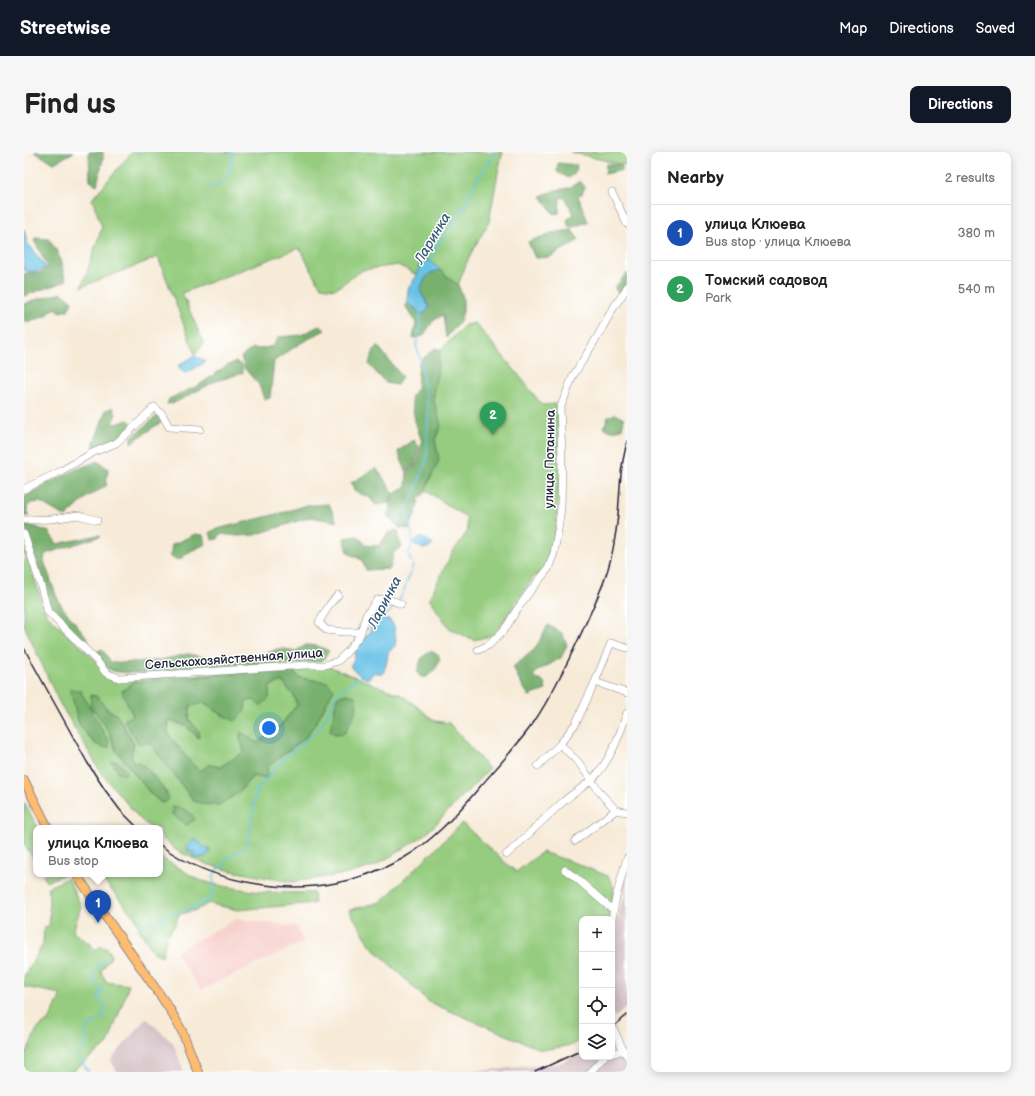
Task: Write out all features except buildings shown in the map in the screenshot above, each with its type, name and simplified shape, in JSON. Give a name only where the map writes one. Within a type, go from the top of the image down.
[{"type":"main road","points":[[25,784],[46,825]]},
{"type":"main road","points":[[78,877],[169,1008],[182,1031],[198,1072]]},
{"type":"street","points":[[612,192],[627,224]]},
{"type":"street","name":"улица Потанина","points":[[478,650],[489,645],[505,629],[528,594],[548,570],[554,553],[558,530],[562,487],[560,409],[573,376],[627,287]]},
{"type":"street","points":[[24,489],[59,472],[94,452],[116,443],[154,407],[162,414],[170,427],[200,429]]},
{"type":"street","points":[[24,520],[78,515],[97,520]]},
{"type":"street","name":"Сельскохозяйственная улица","points":[[24,534],[48,612],[96,660],[106,674],[120,678],[306,665],[325,665],[338,661],[348,651],[360,635],[366,615],[377,600],[383,599],[398,602]]},
{"type":"street","points":[[338,595],[330,604],[319,622],[326,630],[361,632]]},
{"type":"street","points":[[538,766],[560,744],[576,723],[611,643],[627,648]]},
{"type":"street","points":[[595,682],[627,693]]},
{"type":"street","points":[[506,856],[565,800],[592,780],[606,762],[627,713]]},
{"type":"street","points":[[560,744],[579,763],[602,795],[616,810],[626,812]]},
{"type":"street","points":[[576,841],[616,810]]},
{"type":"street","points":[[612,916],[627,858]]},
{"type":"street","points":[[565,870],[613,909]]},
{"type":"street","points":[[615,1032],[625,1053],[615,1054]]},
{"type":"street","points":[[590,1072],[601,1060]]},
{"type":"shaded area","points":[[627,864],[627,1006],[617,1016],[615,1016],[615,924],[625,894],[621,886]]},
{"type":"shaded area","points":[[236,919],[297,927],[303,942],[201,990],[175,952]]},
{"type":"shaded area","points":[[146,1018],[173,1043],[184,1072],[117,1072],[111,1060]]},
{"type":"shaded area","points":[[579,1054],[579,1060],[615,1060],[615,1055],[627,1065],[627,1072],[464,1072],[558,1064]]},
{"type":"green space","points":[[34,152],[74,152],[54,163]]},
{"type":"green space","points":[[89,152],[103,152],[103,159],[97,185],[90,181]]},
{"type":"green space","points":[[132,152],[503,152],[489,222],[469,257],[458,285],[430,261],[421,259],[417,275],[398,265],[363,270],[335,289],[321,287],[299,248],[182,293],[204,344],[195,354],[158,257],[81,287],[102,227],[92,199]]},
{"type":"green space","points":[[570,152],[627,152],[627,166]]},
{"type":"green space","points":[[558,163],[577,165],[574,174],[569,178],[557,172]]},
{"type":"green space","points":[[606,164],[621,165],[623,170],[605,174]]},
{"type":"green space","points":[[580,181],[585,187],[582,194],[578,196],[588,222],[569,228],[567,220],[574,214],[565,198],[560,197],[559,213],[554,214],[541,196],[556,190],[569,188]]},
{"type":"green space","points":[[572,230],[579,240],[550,257],[535,258],[528,242],[551,233]]},
{"type":"green space","points":[[35,238],[49,239],[58,253],[66,281],[24,296],[24,274],[39,273],[48,267],[34,240]]},
{"type":"green space","points":[[440,270],[458,285],[463,297],[463,312],[460,321],[446,338],[443,315],[433,321],[423,336],[413,338],[416,323],[405,305],[407,303],[415,308],[420,315],[429,307],[420,291],[429,274]]},
{"type":"green space","points":[[627,273],[627,281],[620,293],[614,288]]},
{"type":"green space","points":[[62,293],[72,301],[68,310],[60,312],[57,308],[50,311],[47,316],[24,323],[24,304]]},
{"type":"green space","points":[[475,323],[542,405],[555,404],[559,411],[560,482],[555,535],[547,568],[534,577],[494,635],[474,640],[450,629],[429,599],[452,553],[468,531],[466,517],[422,488],[433,358],[465,325]]},
{"type":"green space","points":[[321,325],[325,330],[299,344],[274,361],[270,398],[264,399],[259,385],[245,369],[241,357],[253,348],[260,349],[273,346],[279,337],[301,335]]},
{"type":"green space","points":[[378,346],[402,377],[397,385],[386,383],[369,365],[372,355]]},
{"type":"green space","points":[[435,348],[440,350],[434,390],[434,401],[441,425],[435,440],[439,459],[424,494],[419,499],[416,513],[409,529],[400,528],[387,516],[394,494],[406,487],[407,472],[417,464],[422,442],[415,421],[411,397],[417,389],[419,362]]},
{"type":"green space","points":[[235,362],[242,365],[243,373],[216,381],[174,403],[167,404],[169,399],[199,385],[228,365]]},
{"type":"green space","points":[[113,407],[116,414],[112,423],[116,424],[128,420],[134,425],[120,438],[94,449],[93,446],[106,410]]},
{"type":"green space","points":[[615,414],[624,419],[622,429],[611,431],[604,427],[608,417]]},
{"type":"green space","points":[[157,416],[162,422],[131,443],[132,437]]},
{"type":"green space","points":[[414,440],[419,447],[415,464],[406,471],[398,451]]},
{"type":"green space","points":[[98,461],[108,469],[106,486],[86,498],[66,517],[40,502],[31,503],[27,507],[29,516],[24,516],[24,497],[44,485],[77,469]]},
{"type":"green space","points":[[376,468],[393,492],[390,503],[376,505],[369,497],[354,491],[351,483]]},
{"type":"green space","points":[[329,504],[337,522],[311,517],[254,535],[238,536],[220,534],[218,539],[212,540],[210,532],[217,529],[304,506]]},
{"type":"green space","points":[[25,525],[33,526],[49,532],[57,544],[98,535],[101,536],[45,554],[44,561],[57,598],[89,641],[83,642],[52,610]]},
{"type":"green space","points":[[396,530],[399,532],[398,538],[402,547],[394,552],[390,569],[366,570],[362,560],[348,553],[344,538],[358,536],[366,545],[374,546],[380,545],[388,533]]},
{"type":"green space","points":[[195,534],[203,535],[206,544],[191,551],[179,560],[170,557],[172,545]]},
{"type":"green space","points":[[24,547],[46,614],[117,680],[328,666],[404,696],[435,721],[449,723],[489,769],[425,835],[375,866],[347,874],[291,882],[231,871],[203,863],[176,850],[163,839],[163,825],[147,825],[140,819],[102,774],[59,702],[24,625]],"holes":[[[293,670],[299,678],[327,682],[306,737],[267,767],[263,778],[253,776],[238,793],[194,801],[150,743],[124,721],[206,677]],[[71,689],[94,743],[79,724]],[[96,696],[107,709],[117,715],[134,744],[131,755],[134,765],[139,762],[148,769],[167,793],[151,794],[116,750],[104,722]]]},
{"type":"green space","points":[[548,625],[562,633],[567,645],[561,658],[536,672],[533,677],[544,682],[546,690],[529,696],[513,667],[535,649]]},
{"type":"green space","points":[[306,645],[318,646],[329,651],[322,661],[236,667],[235,658],[267,653],[277,649],[285,649],[294,652]]},
{"type":"green space","points":[[102,649],[111,662],[121,663],[160,660],[188,654],[210,658],[230,656],[234,665],[169,672],[117,672],[107,668],[96,652]]},
{"type":"green space","points":[[429,651],[438,654],[440,659],[436,668],[427,677],[421,677],[417,673],[421,659]]},
{"type":"green space","points":[[293,670],[299,678],[327,682],[334,689],[318,719],[306,737],[267,767],[268,776],[263,778],[253,776],[238,793],[219,805],[207,805],[194,801],[150,743],[139,744],[124,720],[133,715],[122,691],[134,682]],"holes":[[[282,681],[294,696],[297,705],[281,725],[257,743],[241,732],[240,738],[244,752],[220,767],[209,765],[200,771],[192,764],[168,734],[169,720],[186,726],[199,738],[199,732],[189,719],[190,706],[205,703],[224,716],[235,721],[245,711],[246,701],[254,700],[260,706],[269,698],[270,686]]]},
{"type":"green space","points":[[282,681],[294,696],[297,705],[281,725],[257,743],[241,732],[240,738],[245,752],[220,767],[209,765],[200,771],[192,764],[168,734],[169,720],[186,726],[198,738],[199,732],[189,719],[190,706],[205,703],[224,716],[246,701],[254,700],[260,706],[269,698],[270,686]]},
{"type":"green space","points":[[70,689],[80,690],[109,742],[109,747],[104,748],[94,743],[79,724]]},
{"type":"green space","points":[[346,694],[355,696],[357,708],[345,733],[335,734],[330,731],[337,697]]},
{"type":"green space","points":[[91,695],[96,696],[107,709],[117,715],[134,744],[131,755],[134,764],[138,761],[160,784],[169,799],[165,802],[161,803],[151,794],[116,750],[106,726],[90,706]]},
{"type":"green space","points":[[116,761],[126,771],[125,775],[119,773],[111,762]]},
{"type":"green space","points":[[24,802],[36,825],[33,825],[33,857],[24,845]]},
{"type":"green space","points":[[172,807],[186,810],[195,820],[186,825],[172,814]]},
{"type":"green space","points":[[462,823],[516,872],[542,852],[608,876],[614,888],[611,916],[579,916],[579,1040],[573,1045],[542,1050],[429,1002],[371,946],[349,910],[381,902]]},
{"type":"green space","points":[[163,859],[199,880],[217,885],[259,892],[314,893],[315,903],[238,910],[208,903],[198,909],[179,914],[174,927],[167,935],[162,956],[152,951],[141,932],[136,919],[104,881],[110,877],[163,877]]},
{"type":"green space","points":[[44,877],[58,877],[46,882]]},
{"type":"green space","points":[[68,878],[81,906],[73,932],[91,945],[94,951],[101,946],[109,950],[111,957],[101,971],[106,982],[129,985],[108,1044],[71,1072],[24,1072],[24,1058],[37,1029],[50,1019],[61,994],[24,987],[24,976],[43,944],[44,927],[49,926],[50,918],[48,887]]},
{"type":"water","points":[[24,229],[27,242],[46,267],[36,272],[24,270]]},
{"type":"water","points":[[421,259],[430,261],[440,270],[429,274],[423,283],[420,291],[429,307],[426,312],[420,315],[415,308],[407,303],[408,289],[417,275]]},
{"type":"water","points":[[194,356],[204,360],[204,363],[185,373],[180,370],[178,366]]},
{"type":"water","points":[[418,538],[423,538],[432,543],[432,546],[424,549],[417,546],[413,543]]},
{"type":"water","points":[[386,605],[383,619],[390,620],[394,626],[396,640],[395,646],[388,653],[383,674],[374,672],[368,679],[359,675],[350,666],[357,647],[371,631],[371,613],[376,608]]},
{"type":"water","points":[[193,839],[197,840],[197,843],[201,843],[203,847],[208,848],[210,852],[205,857],[198,858],[192,856],[194,851],[189,852],[187,849]]},
{"type":"waterway","points":[[209,188],[222,182],[231,169],[232,152]]},
{"type":"waterway","name":"Ларинка","points":[[430,261],[435,249],[465,205],[477,179],[497,152]]},
{"type":"waterway","name":"Ларинка","points":[[399,600],[413,565],[408,554],[413,543],[406,511],[416,490],[427,458],[428,408],[419,354],[416,345],[420,326],[420,314]]},
{"type":"waterway","name":"Ларинка","points":[[382,620],[396,605]]},
{"type":"waterway","name":"Ларинка","points":[[137,930],[146,924],[164,919],[172,912],[183,911],[198,906],[212,896],[213,879],[216,870],[224,866],[226,863],[225,860],[247,845],[256,791],[281,761],[320,728],[338,692],[362,676]]},
{"type":"waterway","name":"Ларинка","points":[[89,1072],[78,1056],[86,1043],[88,1027],[102,1019],[104,1014],[105,1004],[99,999],[98,996],[104,991],[97,986],[93,978],[96,970],[106,958]]},
{"type":"railway","points":[[163,847],[184,860],[210,872],[236,880],[282,887],[300,887],[335,883],[368,874],[402,859],[423,845],[461,808],[528,731],[558,680],[598,595],[611,559],[617,521],[621,470],[627,441]]},
{"type":"railway","points":[[24,648],[87,762],[120,810],[135,825]]},
{"type":"railway","points":[[615,1025],[627,1015]]},
{"type":"railway","points":[[535,1072],[579,1051]]},
{"type":"place","name":"Томский садовод","points":[[493,435]]},
{"type":"place","name":"улица Клюева","points":[[98,923]]}]
